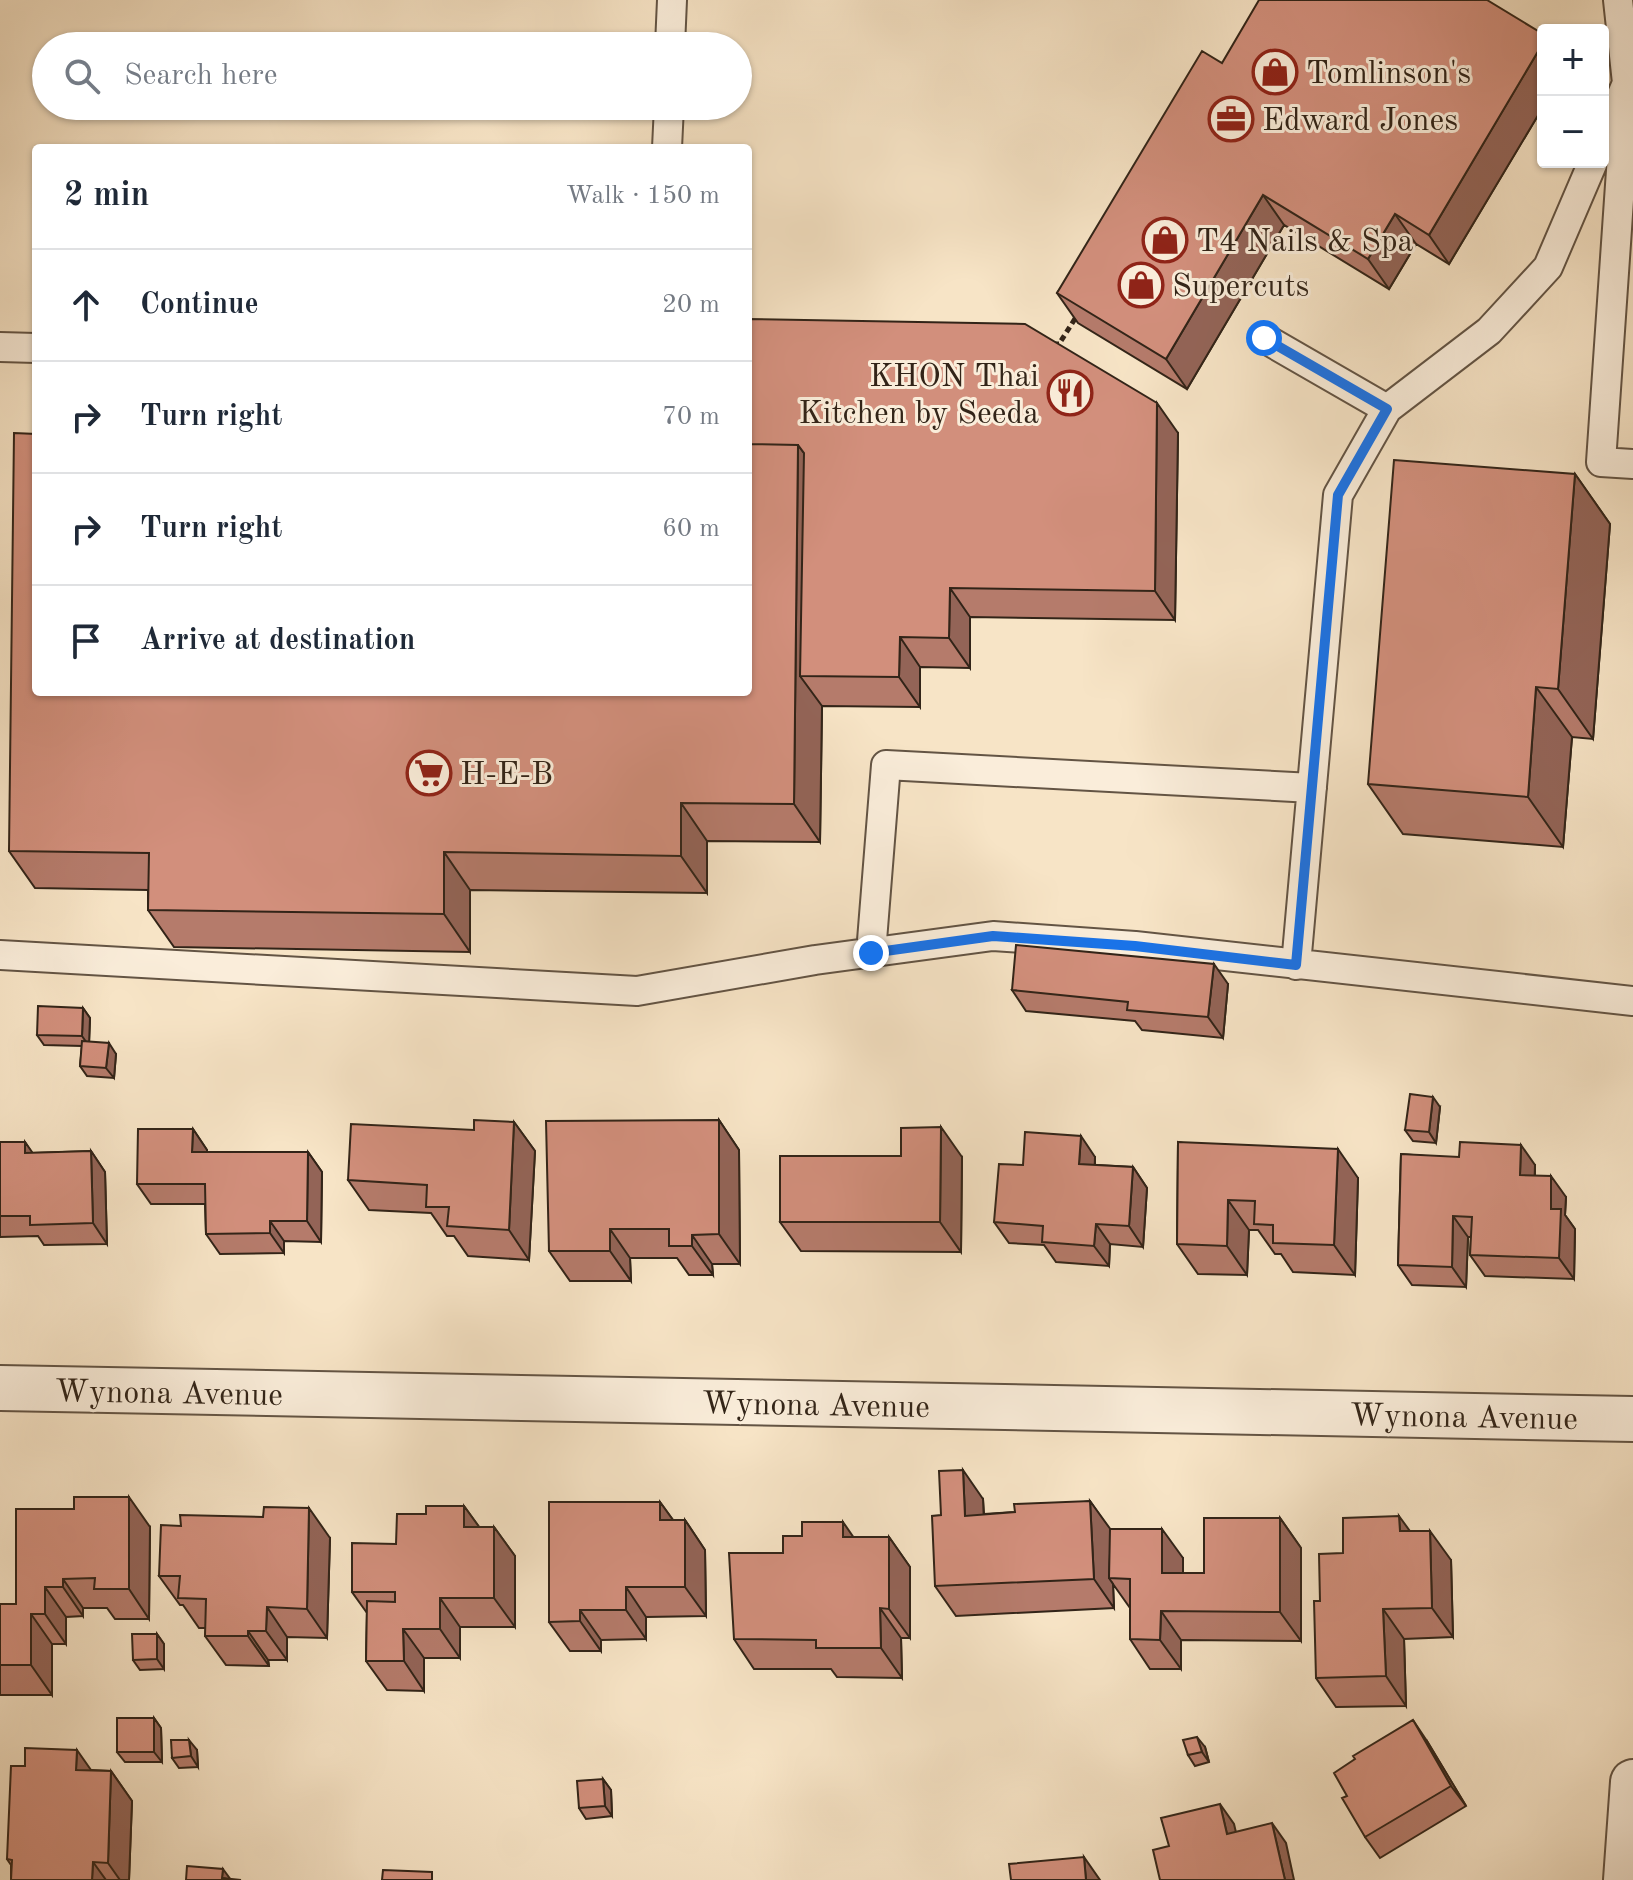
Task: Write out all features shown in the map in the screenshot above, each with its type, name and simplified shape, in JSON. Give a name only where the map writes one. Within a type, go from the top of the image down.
[{"type":"street","name":"Wynona Avenue","points":[[0,1388],[1633,1419]]},
{"type":"street","points":[[1626,1880],[1633,1782]]},
{"type":"lane","points":[[671,32],[672,0]]},
{"type":"lane","points":[[1618,0],[1627,83],[1601,462],[1633,464]]},
{"type":"lane","points":[[1609,125],[1627,83]]},
{"type":"lane","points":[[667,144],[668,120]]},
{"type":"lane","points":[[1296,965],[1338,495],[1387,409],[1489,331],[1548,267],[1590,168]]},
{"type":"lane","points":[[1264,338],[1387,409]]},
{"type":"lane","points":[[0,347],[32,348]]},
{"type":"lane","points":[[871,953],[886,765],[1312,788]]},
{"type":"lane","points":[[0,955],[637,991],[993,936],[1135,946],[1633,1001]]},
{"type":"path","points":[[1044,344],[1059,344],[1083,305]]},
{"type":"building","points":[[1259,0],[1487,0],[1537,30],[1537,53],[1429,235],[1395,214],[1368,259],[1263,195],[1166,359],[1057,293],[1202,51],[1222,63]]},
{"type":"building","points":[[752,319],[1025,324],[1157,403],[1155,591],[950,588],[949,638],[900,637],[899,677],[800,676],[804,453],[798,445],[752,444]]},
{"type":"building","name":"H-E-B","points":[[14,433],[32,434],[32,696],[752,696],[752,444],[798,445],[794,804],[681,803],[681,856],[444,852],[444,914],[148,910],[149,853],[9,851]]},
{"type":"building","points":[[1394,460],[1575,474],[1558,689],[1536,687],[1528,797],[1368,784]]},
{"type":"building","points":[[1016,945],[1214,964],[1208,1017],[1127,1010],[1128,1002],[1012,990]]},
{"type":"building","points":[[38,1006],[83,1008],[82,1036],[37,1035]]},
{"type":"building","points":[[82,1041],[109,1043],[106,1068],[80,1066]]},
{"type":"building","points":[[1410,1094],[1433,1097],[1429,1132],[1405,1130]]},
{"type":"building","points":[[474,1120],[514,1122],[509,1230],[447,1226],[449,1207],[426,1207],[427,1185],[348,1180],[351,1124],[474,1130]]},
{"type":"building","points":[[719,1120],[719,1234],[692,1235],[692,1246],[669,1246],[669,1229],[610,1229],[610,1251],[549,1251],[546,1121]]},
{"type":"building","points":[[941,1127],[940,1222],[780,1222],[780,1156],[901,1156],[901,1128]]},
{"type":"building","points":[[138,1129],[193,1129],[192,1152],[308,1152],[307,1221],[270,1221],[270,1233],[206,1234],[205,1184],[137,1184]]},
{"type":"building","points":[[1025,1132],[1081,1136],[1079,1164],[1133,1167],[1129,1226],[1096,1224],[1094,1246],[1042,1242],[1043,1226],[994,1222],[999,1164],[1023,1165]]},
{"type":"building","points":[[0,1142],[25,1142],[25,1153],[91,1151],[93,1223],[30,1225],[30,1216],[0,1216]]},
{"type":"building","points":[[1178,1142],[1338,1149],[1334,1245],[1273,1243],[1273,1225],[1254,1224],[1255,1201],[1228,1200],[1227,1246],[1177,1244]]},
{"type":"building","points":[[1460,1142],[1521,1145],[1520,1175],[1551,1176],[1551,1209],[1561,1209],[1559,1258],[1470,1255],[1472,1217],[1453,1216],[1452,1267],[1398,1265],[1401,1154],[1459,1157]]},
{"type":"building","points":[[963,1470],[965,1516],[1015,1512],[1014,1504],[1090,1501],[1094,1579],[935,1586],[932,1516],[941,1515],[939,1471]]},
{"type":"building","points":[[74,1497],[129,1497],[129,1589],[94,1589],[95,1578],[63,1579],[63,1587],[45,1587],[45,1614],[31,1614],[31,1665],[0,1665],[0,1604],[16,1604],[16,1509],[74,1509]]},
{"type":"building","points":[[549,1502],[660,1502],[660,1520],[685,1520],[685,1587],[626,1587],[626,1610],[580,1610],[580,1621],[549,1622]]},
{"type":"building","points":[[426,1506],[464,1506],[464,1527],[494,1527],[494,1598],[440,1598],[440,1629],[403,1629],[404,1661],[366,1661],[367,1601],[395,1602],[395,1592],[352,1592],[352,1543],[396,1544],[397,1514],[426,1514]]},
{"type":"building","points":[[264,1507],[309,1508],[307,1609],[267,1607],[266,1631],[248,1631],[248,1636],[205,1636],[206,1599],[178,1598],[180,1576],[159,1576],[161,1525],[181,1526],[180,1515],[263,1517]]},
{"type":"building","points":[[1399,1516],[1400,1531],[1430,1531],[1432,1608],[1383,1609],[1386,1676],[1316,1678],[1314,1601],[1320,1601],[1319,1554],[1343,1553],[1343,1518]]},
{"type":"building","points":[[1204,1518],[1280,1518],[1280,1612],[1161,1611],[1160,1640],[1130,1639],[1130,1579],[1109,1578],[1110,1529],[1162,1529],[1162,1573],[1204,1573]]},
{"type":"building","points":[[802,1522],[843,1522],[843,1537],[889,1537],[889,1609],[880,1608],[881,1648],[816,1648],[816,1640],[734,1639],[729,1553],[783,1553],[783,1536],[802,1536]]},
{"type":"building","points":[[132,1634],[157,1634],[157,1659],[133,1660]]},
{"type":"building","points":[[117,1718],[154,1718],[154,1752],[117,1752]]},
{"type":"building","points":[[1413,1720],[1451,1786],[1365,1837],[1342,1798],[1347,1796],[1334,1773],[1355,1759],[1353,1756]]},
{"type":"building","points":[[1197,1737],[1202,1752],[1188,1755],[1183,1740]]},
{"type":"building","points":[[171,1740],[189,1740],[191,1756],[172,1758]]},
{"type":"building","points":[[25,1748],[77,1750],[76,1770],[111,1771],[108,1863],[93,1862],[92,1880],[11,1880],[12,1860],[7,1859],[11,1766],[25,1766]]},
{"type":"building","points":[[603,1779],[605,1806],[579,1808],[577,1781]]},
{"type":"building","points":[[1220,1804],[1227,1834],[1272,1823],[1285,1880],[1160,1880],[1153,1850],[1169,1846],[1161,1818]]},
{"type":"building","points":[[1084,1857],[1086,1880],[1011,1880],[1009,1864]]},
{"type":"building","points":[[187,1866],[223,1869],[222,1878],[241,1880],[186,1880]]},
{"type":"building","points":[[383,1870],[432,1872],[432,1880],[382,1880]]},
{"type":"place","name":"Tomlinson's","points":[[1275,72]]},
{"type":"place","name":"Edward Jones","points":[[1231,119]]},
{"type":"place","name":"T4 Nails & Spa","points":[[1165,240]]},
{"type":"place","name":"Supercuts","points":[[1141,285]]},
{"type":"place","name":"KHON Thai Kitchen by Seeda","points":[[1070,393]]},
{"type":"place","name":"H-E-B","points":[[429,773]]},
{"type":"route","points":[[871,953],[993,936],[1135,946],[1296,965],[1338,495],[1387,409],[1264,338]]}]
